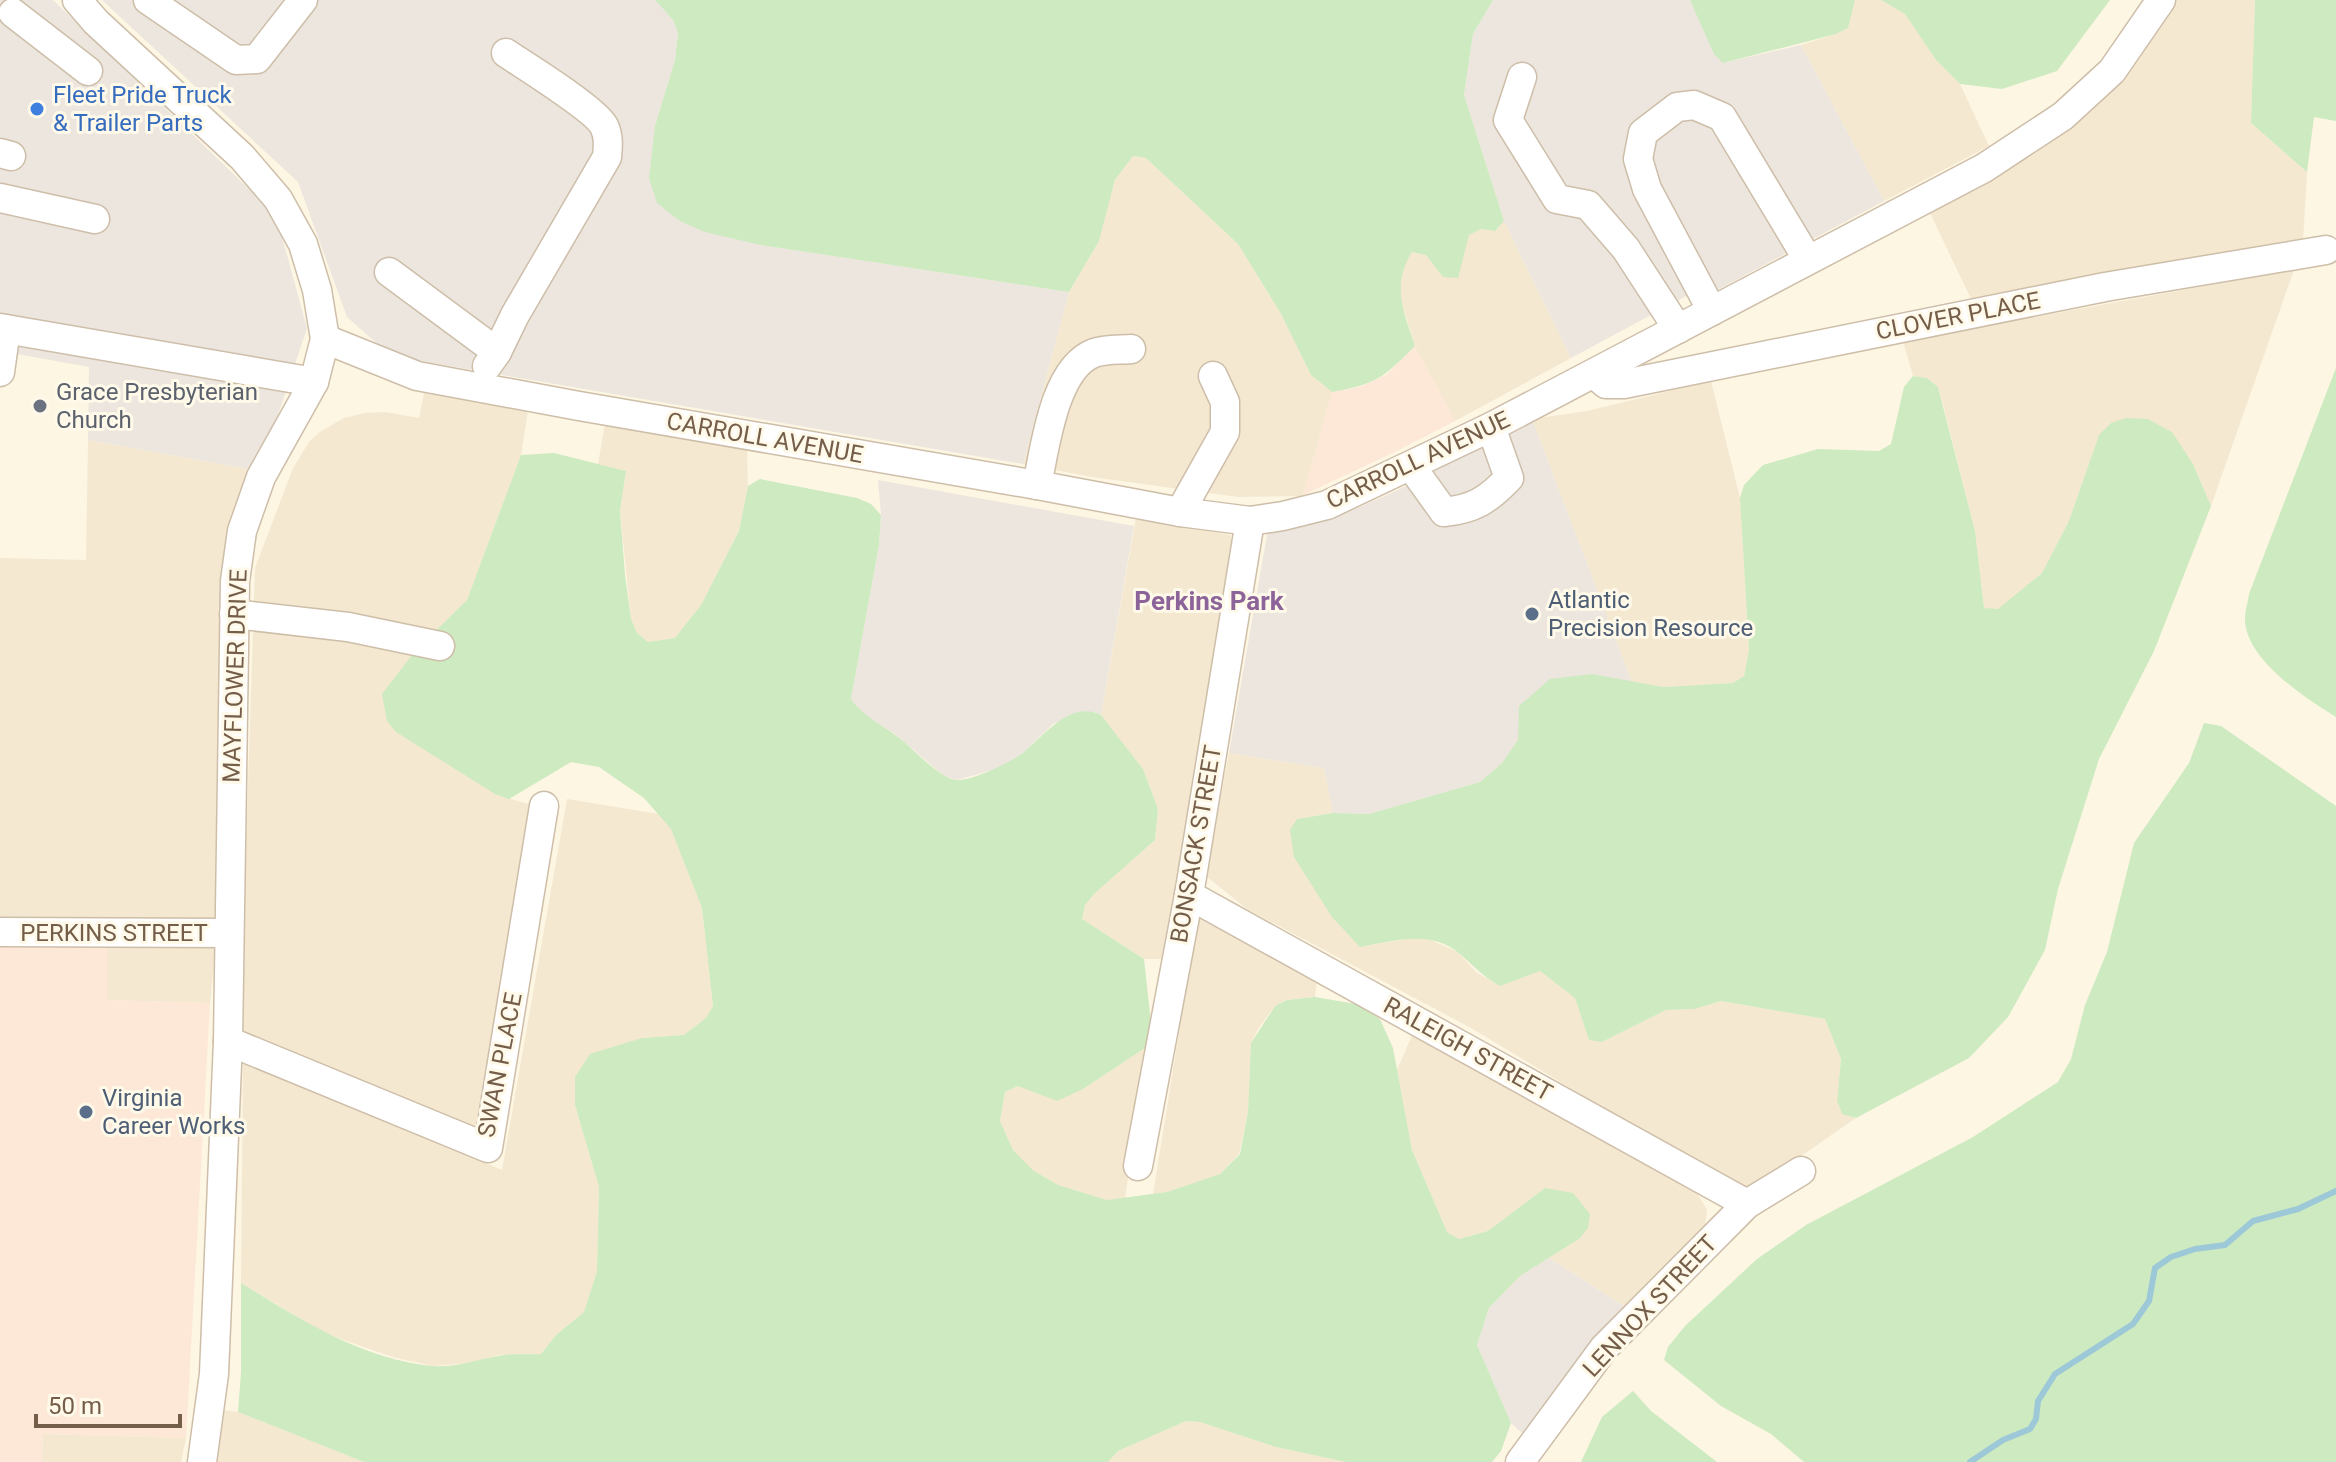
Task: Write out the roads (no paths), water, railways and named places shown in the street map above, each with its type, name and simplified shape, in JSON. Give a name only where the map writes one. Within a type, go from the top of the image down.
[{"type":"street","name":"MAYFLOWER DRIVE","points":[[77,0],[96,22],[242,157],[278,199],[303,244],[317,290],[325,339],[314,382],[261,477],[242,531],[235,581],[228,1041],[214,1374],[202,1462]]},
{"type":"street","points":[[148,0],[236,60],[248,61],[257,59],[303,0]]},
{"type":"street","name":"CARROLL AVENUE","points":[[325,339],[417,376],[1180,512],[1250,521],[1327,505],[1411,466],[1594,374],[1984,168],[2063,116],[2112,71],[2161,0]]},
{"type":"street","points":[[13,6],[88,71]]},
{"type":"street","points":[[473,387],[497,352],[515,315],[607,157],[607,134],[597,116],[506,53]]},
{"type":"street","points":[[1522,77],[1508,120],[1557,199],[1588,205],[1626,249],[1678,329]]},
{"type":"street","points":[[1712,311],[1647,189],[1638,159],[1643,133],[1677,107],[1694,105],[1722,117],[1808,260]]},
{"type":"street","points":[[0,198],[95,219]]},
{"type":"street","name":"CLOVER PLACE","points":[[1594,374],[1606,384],[1624,384],[2105,287],[2326,250]]},
{"type":"street","points":[[389,272],[497,352]]},
{"type":"street","points":[[0,372],[3,328],[314,382]]},
{"type":"street","points":[[1037,485],[1052,413],[1072,369],[1094,353],[1131,349]]},
{"type":"street","points":[[1180,512],[1225,432],[1225,402],[1213,376]]},
{"type":"street","points":[[1411,466],[1444,512],[1461,510],[1488,500],[1509,478],[1491,427]]},
{"type":"street","name":"BONSACK STREET","points":[[1138,1166],[1189,895],[1250,521]]},
{"type":"street","points":[[234,614],[348,627],[440,646]]},
{"type":"street","name":"SWAN PLACE","points":[[228,1041],[488,1148],[544,806]]},
{"type":"street","name":"RALEIGH STREET","points":[[1189,895],[1747,1204]]},
{"type":"street","name":"PERKINS STREET","points":[[0,932],[228,933]]},
{"type":"street","name":"LENNOX STREET","points":[[1520,1462],[1604,1348],[1747,1204],[1801,1171]]},
{"type":"waterway","points":[[1970,1462],[2003,1440],[2030,1429],[2036,1419],[2038,1401],[2055,1374],[2133,1324],[2149,1301],[2155,1268],[2171,1257],[2195,1249],[2225,1245],[2253,1221],[2298,1209],[2336,1191]]},
{"type":"place","name":"Fleet Pride Truck & Trailer Parts","points":[[37,109]]},
{"type":"place","name":"Grace Presbyterian Church","points":[[40,406]]},
{"type":"place","name":"Atlantic Precision Resource","points":[[1532,614]]},
{"type":"place","name":"Virginia Career Works","points":[[86,1112]]},
{"type":"district","name":"Perkins Park","points":[[1209,601]]}]
